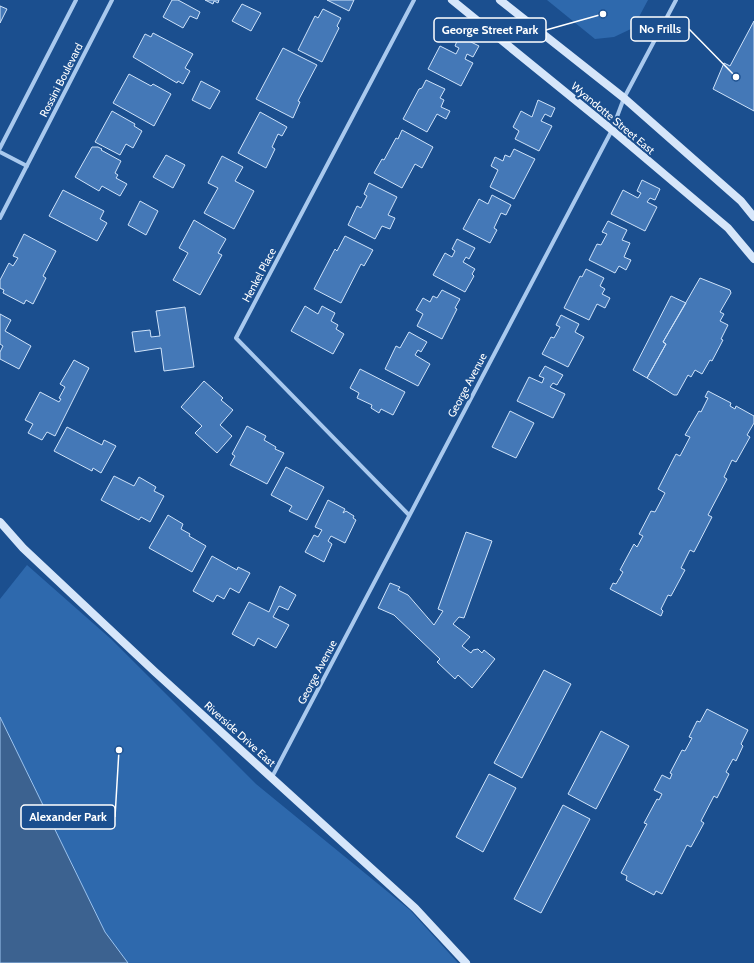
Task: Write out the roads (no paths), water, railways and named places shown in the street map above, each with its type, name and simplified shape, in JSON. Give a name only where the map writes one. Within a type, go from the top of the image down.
[{"type":"main road","name":"Wyandotte Street East","points":[[452,0],[612,130],[728,228],[754,259]]},
{"type":"main road","name":"Wyandotte Street East","points":[[500,0],[624,98],[741,201],[754,217]]},
{"type":"main road","name":"Riverside Drive East","points":[[0,522],[23,548],[154,671],[415,908],[466,963]]},
{"type":"street","name":"Rossini Boulevard","points":[[0,148],[76,0]]},
{"type":"street","name":"Rossini Boulevard","points":[[0,218],[112,1],[106,0]]},
{"type":"street","name":"Henkel Place","points":[[409,515],[236,338],[414,0]]},
{"type":"street","name":"George Avenue","points":[[272,778],[612,130],[624,98],[676,0]]},
{"type":"street","points":[[0,152],[27,166]]},
{"type":"place","name":"George Street Park","points":[[603,14]]},
{"type":"place","name":"No Frills","points":[[736,77]]},
{"type":"place","name":"Alexander Park","points":[[119,750]]}]
